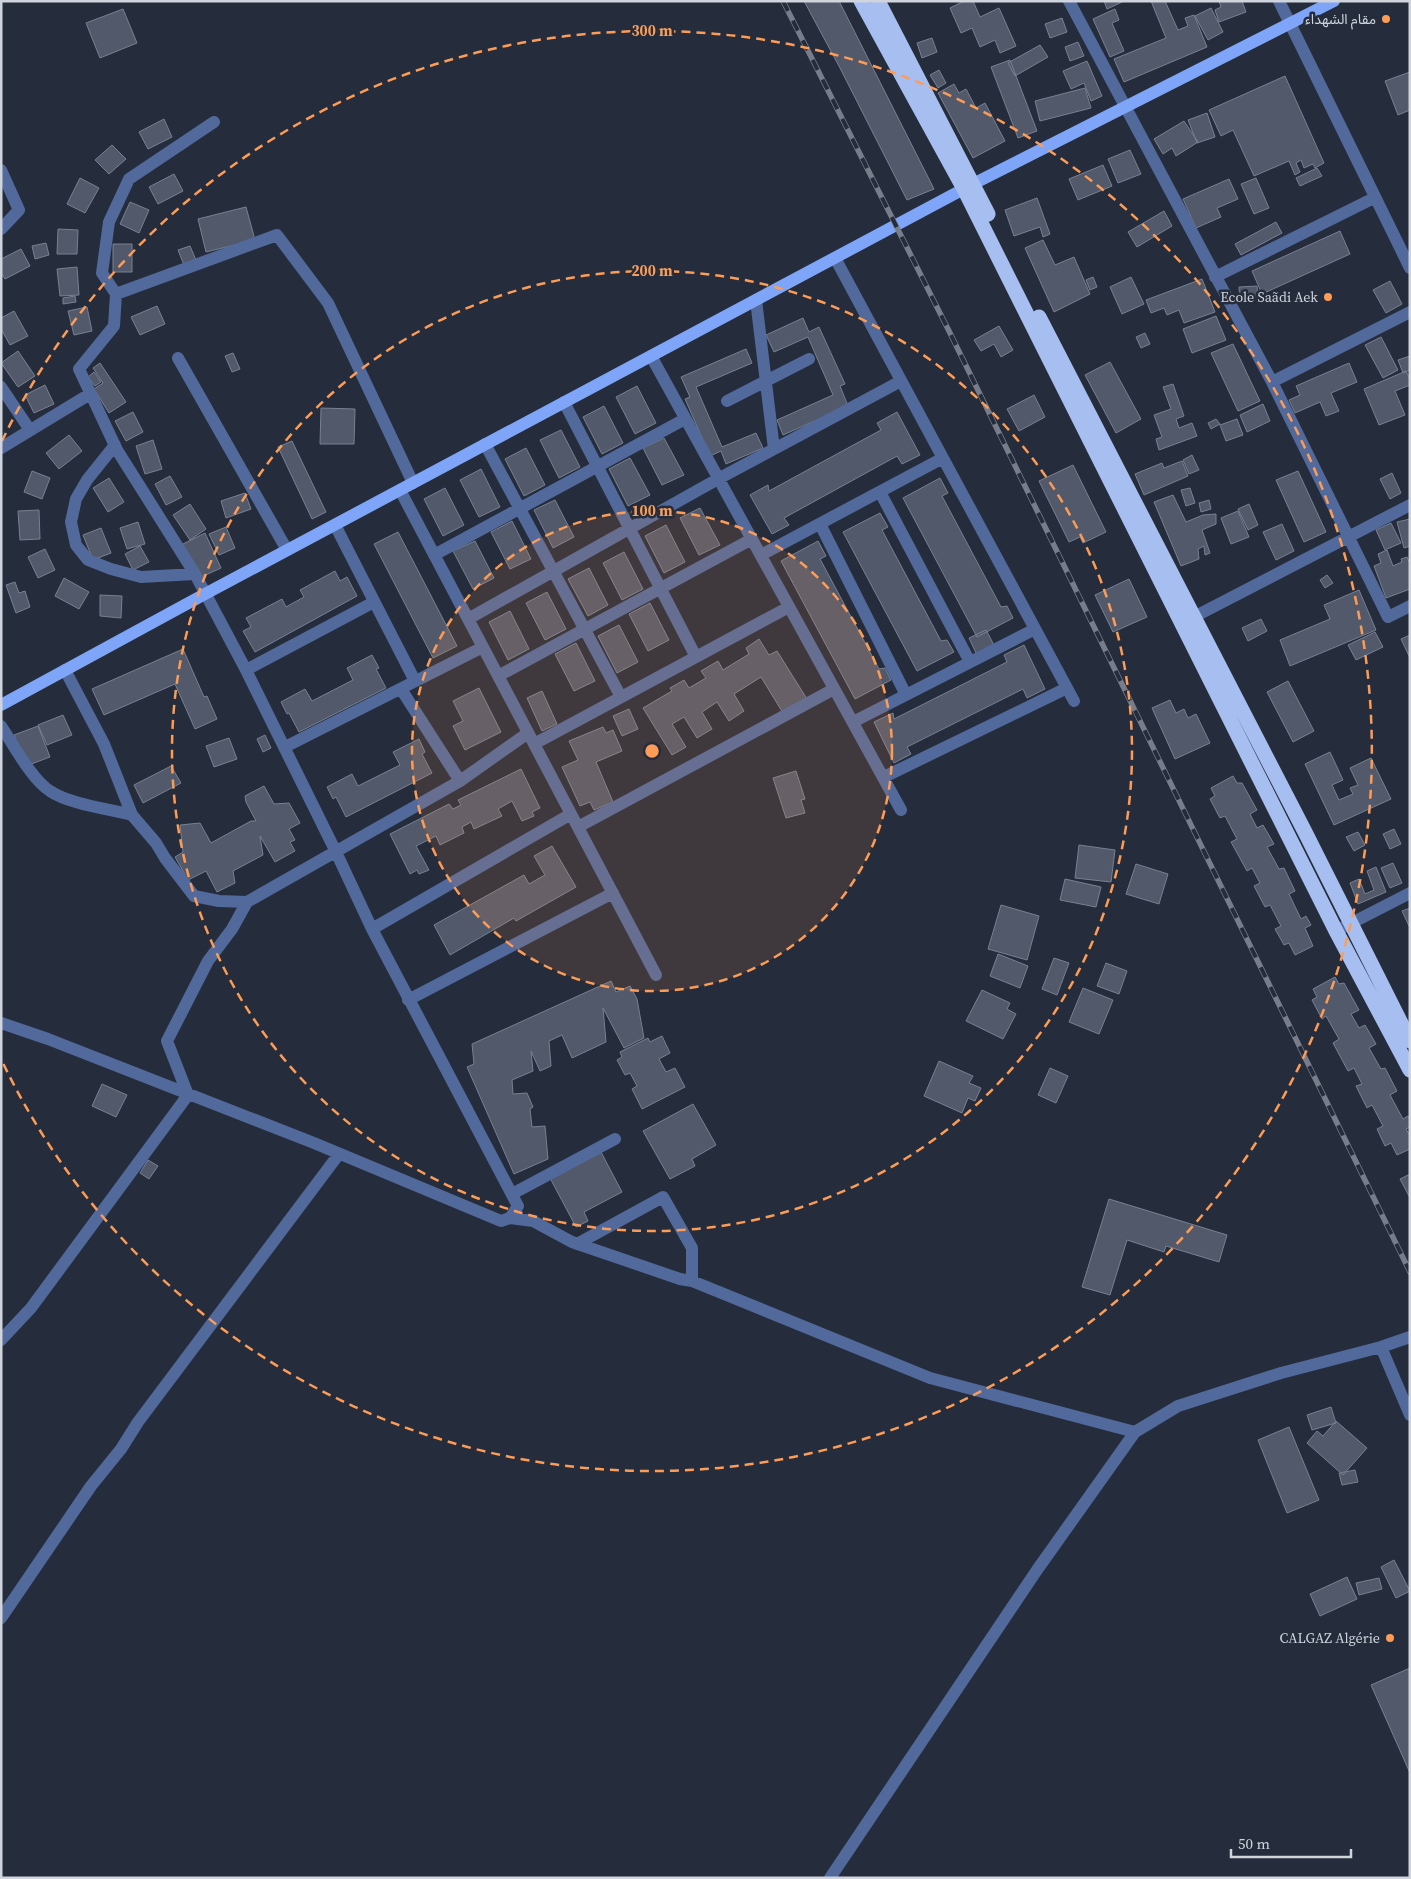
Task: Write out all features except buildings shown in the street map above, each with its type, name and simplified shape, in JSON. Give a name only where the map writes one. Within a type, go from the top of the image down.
[{"type":"highway","points":[[861,1],[1015,270],[1188,620],[1336,931],[1410,1070]]},
{"type":"highway","points":[[878,1],[969,187]]},
{"type":"highway","points":[[1188,620],[1305,832],[1349,923],[1410,1041]]},
{"type":"main road","points":[[1,705],[204,594],[969,187],[1334,1]]},
{"type":"street","points":[[1069,1],[1214,277],[1272,382],[1388,617],[1410,606]]},
{"type":"street","points":[[1279,1],[1410,268]]},
{"type":"street","points":[[214,122],[129,179],[109,222],[102,272],[116,294],[114,326],[79,369],[115,445],[194,574],[246,670],[408,1000],[518,1206],[510,1218]]},
{"type":"street","points":[[1,170],[19,210],[1,229]]},
{"type":"street","points":[[1214,277],[1374,198]]},
{"type":"street","points":[[116,294],[276,235],[328,303],[413,483]]},
{"type":"street","points":[[835,258],[1074,701]]},
{"type":"street","points":[[756,300],[774,449]]},
{"type":"street","points":[[1272,382],[1410,312]]},
{"type":"street","points":[[651,356],[901,810]]},
{"type":"street","points":[[178,358],[287,550]]},
{"type":"street","points":[[727,401],[809,359]]},
{"type":"street","points":[[468,619],[718,479],[901,381]]},
{"type":"street","points":[[1,387],[30,430]]},
{"type":"street","points":[[1,448],[90,394]]},
{"type":"street","points":[[564,402],[696,657]]},
{"type":"street","points":[[434,555],[685,419]]},
{"type":"street","points":[[485,444],[621,697]]},
{"type":"street","points":[[115,445],[87,480],[76,498],[71,522],[76,545],[88,560],[111,569],[140,576],[194,574]]},
{"type":"street","points":[[760,555],[943,458]]},
{"type":"street","points":[[400,490],[656,975]]},
{"type":"street","points":[[880,492],[970,662]]},
{"type":"street","points":[[1188,620],[1410,505]]},
{"type":"street","points":[[820,524],[906,695]]},
{"type":"street","points":[[335,525],[415,681]]},
{"type":"street","points":[[498,676],[752,539]]},
{"type":"street","points":[[246,670],[374,602]]},
{"type":"street","points":[[66,670],[104,744],[132,815],[156,843],[194,896],[219,901],[247,902],[531,739],[621,697],[789,607]]},
{"type":"street","points":[[853,722],[1035,629]]},
{"type":"street","points":[[285,747],[483,647]]},
{"type":"street","points":[[884,778],[1067,688]]},
{"type":"street","points":[[401,689],[460,781]]},
{"type":"street","points":[[578,827],[834,689]]},
{"type":"street","points":[[1,726],[39,782],[50,791],[64,798],[132,815]]},
{"type":"street","points":[[372,929],[571,814]]},
{"type":"street","points":[[408,1000],[613,893]]},
{"type":"street","points":[[1336,931],[1410,893]]},
{"type":"street","points":[[188,1095],[167,1041],[208,961],[232,929],[247,902]]},
{"type":"street","points":[[1,1023],[48,1039],[339,1154],[501,1221],[510,1218],[533,1221],[577,1244],[680,1279],[692,1281],[930,1378],[1135,1432]]},
{"type":"street","points":[[1,1340],[31,1308],[188,1095]]},
{"type":"street","points":[[512,1194],[614,1139]]},
{"type":"street","points":[[1,1618],[91,1486],[121,1449],[138,1422],[339,1154]]},
{"type":"street","points":[[577,1244],[664,1197],[692,1248],[692,1281]]},
{"type":"street","points":[[830,1878],[1037,1570],[1135,1432],[1178,1406],[1410,1337]]},
{"type":"street","points":[[1381,1347],[1410,1416]]},
{"type":"railway","points":[[783,1],[950,333],[1410,1272]]},
{"type":"place","name":"مقام الشهداء","points":[[1386,19]]},
{"type":"place","name":"Ecole Saãdi Aek","points":[[1328,297]]},
{"type":"place","name":"CALGAZ Algérie","points":[[1390,1638]]}]
